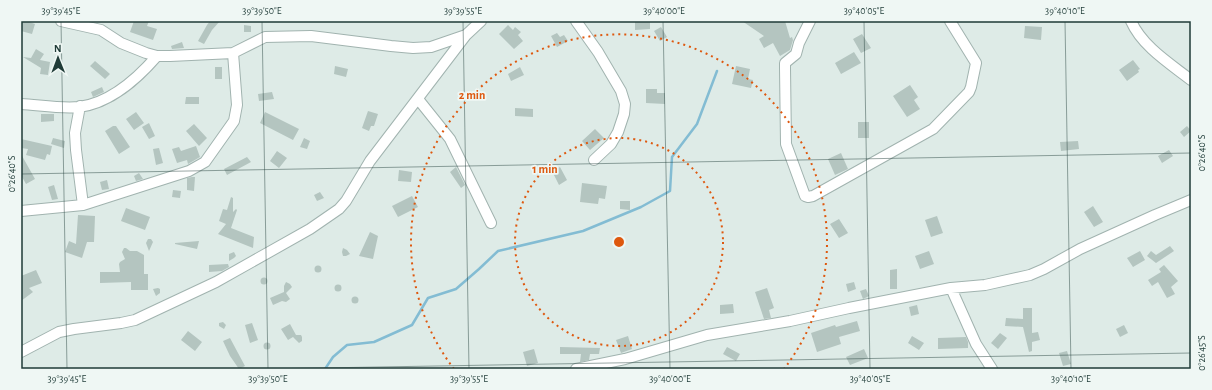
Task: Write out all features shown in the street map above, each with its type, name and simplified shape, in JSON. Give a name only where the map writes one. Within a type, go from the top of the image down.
[{"type":"street","points":[[61,21],[102,30],[121,43],[157,56],[233,53],[266,37],[311,36],[391,46],[431,48],[466,35]]},
{"type":"street","points":[[21,352],[59,332],[135,320],[216,282],[310,229],[334,212],[346,201],[370,161],[466,35],[481,21]]},
{"type":"street","points":[[576,21],[598,52],[617,84],[625,104],[624,114],[618,132],[611,144],[594,160]]},
{"type":"street","points":[[810,21],[799,43],[796,54],[785,63],[786,144],[805,196],[808,197],[813,196],[933,129],[969,92],[972,87],[976,63],[950,21]]},
{"type":"street","points":[[1130,21],[1147,44],[1191,80]]},
{"type":"street","points":[[21,211],[83,205],[189,171],[205,162],[234,121],[237,105],[233,53]]},
{"type":"street","points":[[21,104],[80,106],[100,101],[112,95],[140,75],[157,56]]},
{"type":"street","points":[[418,99],[450,139],[491,223]]},
{"type":"street","points":[[80,106],[75,133],[83,205]]},
{"type":"street","points":[[576,369],[625,359],[707,335],[951,288],[985,285],[1030,275],[1044,269],[1080,248],[1191,200]]},
{"type":"street","points":[[951,288],[979,349],[992,369]]},
{"type":"building","points":[[21,21],[35,24],[32,34],[21,31]]},
{"type":"building","points":[[134,21],[149,21],[147,26],[157,29],[153,40],[130,32]]},
{"type":"building","points":[[210,21],[220,21],[212,30],[204,44],[198,41]]},
{"type":"building","points":[[635,21],[650,21],[650,29],[635,30]]},
{"type":"building","points":[[742,21],[785,21],[790,38],[792,37],[793,40],[790,50],[780,56],[773,43],[764,48],[759,39],[764,36]]},
{"type":"building","points":[[244,25],[251,26],[251,32],[244,32]]},
{"type":"building","points":[[508,25],[513,30],[515,27],[521,32],[518,35],[523,41],[514,49],[499,34]]},
{"type":"building","points":[[1025,26],[1042,27],[1041,40],[1024,38]]},
{"type":"building","points":[[661,27],[667,37],[660,41],[654,31]]},
{"type":"building","points":[[557,33],[560,37],[564,35],[568,41],[557,47],[551,36]]},
{"type":"building","points":[[862,34],[871,48],[861,53],[853,39]]},
{"type":"building","points":[[182,42],[184,48],[172,49],[171,46]]},
{"type":"building","points":[[36,49],[44,54],[40,60],[50,62],[48,75],[40,74],[41,68],[23,57],[31,58]]},
{"type":"building","points":[[854,52],[861,63],[841,74],[835,63]]},
{"type":"building","points":[[1133,60],[1140,69],[1138,70],[1139,72],[1127,81],[1119,70]]},
{"type":"building","points":[[95,61],[110,74],[105,79],[90,66]]},
{"type":"building","points":[[335,66],[348,69],[346,77],[334,74]]},
{"type":"building","points":[[736,66],[750,69],[748,79],[753,80],[751,88],[732,84]]},
{"type":"building","points":[[215,67],[222,67],[222,79],[215,79]]},
{"type":"building","points":[[520,67],[524,75],[511,81],[508,74]]},
{"type":"building","points":[[910,85],[918,97],[914,100],[920,109],[907,117],[893,96]]},
{"type":"building","points":[[102,87],[104,92],[93,97],[91,92]]},
{"type":"building","points":[[646,89],[657,89],[657,93],[665,93],[665,104],[646,103]]},
{"type":"building","points":[[272,92],[274,99],[259,101],[258,94]]},
{"type":"building","points":[[186,97],[199,97],[199,104],[185,104]]},
{"type":"building","points":[[515,108],[533,109],[533,117],[515,116]]},
{"type":"building","points":[[368,111],[378,114],[374,126],[371,126],[369,131],[362,128]]},
{"type":"building","points":[[136,112],[144,123],[134,130],[126,119]]},
{"type":"building","points":[[265,112],[299,129],[293,140],[260,123]]},
{"type":"building","points":[[41,114],[54,114],[54,121],[41,122]]},
{"type":"building","points":[[858,122],[869,122],[869,138],[858,138]]},
{"type":"building","points":[[149,123],[155,136],[149,139],[142,127]]},
{"type":"building","points":[[194,124],[207,138],[199,146],[186,131]]},
{"type":"building","points":[[113,126],[116,126],[130,147],[119,154],[105,131]]},
{"type":"building","points":[[1187,126],[1191,131],[1184,137],[1180,132]]},
{"type":"building","points":[[595,129],[604,138],[590,150],[582,141]]},
{"type":"building","points":[[53,138],[65,141],[64,148],[51,144]]},
{"type":"building","points":[[304,138],[310,141],[307,149],[300,147]]},
{"type":"building","points":[[21,139],[52,146],[50,155],[47,154],[45,160],[26,155],[28,149],[21,148]]},
{"type":"building","points":[[1078,141],[1079,149],[1061,151],[1060,142]]},
{"type":"building","points":[[196,146],[200,157],[188,164],[187,160],[177,163],[172,149],[179,147],[181,151]]},
{"type":"building","points":[[159,148],[163,163],[156,165],[153,149]]},
{"type":"building","points":[[1169,150],[1173,156],[1162,163],[1158,156]]},
{"type":"building","points":[[277,151],[287,158],[279,168],[270,161]]},
{"type":"building","points":[[841,153],[848,169],[835,175],[828,159]]},
{"type":"building","points":[[21,154],[35,179],[26,184],[21,175]]},
{"type":"building","points":[[247,157],[251,162],[227,175],[224,169]]},
{"type":"building","points":[[456,167],[465,185],[461,188],[450,172]]},
{"type":"building","points":[[560,167],[567,180],[559,185],[552,171]]},
{"type":"building","points":[[399,170],[412,172],[411,182],[398,181]]},
{"type":"building","points":[[139,173],[143,179],[136,181],[134,176]]},
{"type":"building","points":[[195,177],[194,191],[187,190],[187,178]]},
{"type":"building","points":[[107,180],[109,189],[102,190],[100,182]]},
{"type":"building","points":[[582,183],[607,186],[605,199],[599,198],[598,204],[580,202]]},
{"type":"building","points":[[54,185],[58,199],[52,200],[48,187]]},
{"type":"building","points":[[173,190],[181,191],[180,198],[172,197]]},
{"type":"building","points":[[320,192],[324,198],[317,201],[314,195]]},
{"type":"building","points":[[412,196],[418,207],[398,217],[392,206]]},
{"type":"building","points":[[231,197],[233,198],[233,212],[236,209],[237,210],[231,228],[254,237],[253,248],[218,234],[226,224],[219,221],[223,209],[227,210]]},
{"type":"building","points":[[620,201],[630,201],[630,210],[620,209]]},
{"type":"building","points":[[1093,206],[1103,222],[1094,227],[1084,212]]},
{"type":"building","points":[[126,208],[150,217],[145,230],[121,221]]},
{"type":"building","points":[[78,215],[95,216],[94,242],[87,242],[82,258],[65,252],[69,241],[76,244]]},
{"type":"building","points":[[937,216],[943,233],[931,237],[925,220]]},
{"type":"building","points":[[839,219],[848,233],[839,238],[830,224]]},
{"type":"building","points":[[370,232],[378,236],[373,259],[359,256]]},
{"type":"building","points":[[148,239],[151,239],[153,242],[149,251],[146,243]]},
{"type":"building","points":[[199,241],[197,249],[175,244],[175,243]]},
{"type":"building","points":[[1170,246],[1174,251],[1156,263],[1147,256],[1151,251],[1156,255]]},
{"type":"building","points":[[124,248],[130,251],[137,251],[144,255],[144,274],[148,274],[148,290],[131,290],[131,282],[100,283],[100,272],[120,272],[119,264],[125,259],[122,252]]},
{"type":"building","points":[[343,248],[347,250],[350,254],[343,256]]},
{"type":"building","points":[[929,251],[934,264],[920,269],[915,256]]},
{"type":"building","points":[[1140,251],[1145,260],[1133,267],[1127,258]]},
{"type":"building","points":[[234,252],[236,256],[229,261],[229,254]]},
{"type":"building","points":[[228,264],[229,267],[222,271],[209,272],[209,265]]},
{"type":"building","points":[[1164,265],[1178,281],[1171,287],[1175,294],[1167,298],[1158,282],[1152,286],[1148,280],[1161,272],[1159,269]]},
{"type":"building","points":[[318,266],[321,269],[318,272],[315,269]]},
{"type":"building","points":[[897,269],[897,289],[890,289],[890,270]]},
{"type":"building","points":[[36,270],[42,283],[29,288],[33,292],[21,301],[21,276]]},
{"type":"building","points":[[264,278],[267,281],[264,284],[261,281]]},
{"type":"building","points":[[286,282],[292,287],[286,293],[290,299],[286,302],[282,301],[273,305],[270,298],[284,292]]},
{"type":"building","points":[[854,282],[856,289],[848,292],[846,284]]},
{"type":"building","points":[[338,284],[342,288],[338,292],[334,288]]},
{"type":"building","points":[[767,288],[774,308],[769,310],[771,318],[764,319],[755,292]]},
{"type":"building","points":[[153,289],[160,289],[160,293],[156,296]]},
{"type":"building","points":[[866,289],[869,296],[863,299],[860,291]]},
{"type":"building","points":[[355,296],[359,300],[355,304],[351,300]]},
{"type":"building","points":[[733,304],[734,313],[720,314],[720,305]]},
{"type":"building","points":[[917,305],[919,314],[911,316],[909,307]]},
{"type":"building","points":[[1023,308],[1032,308],[1032,333],[1038,332],[1040,340],[1032,342],[1032,351],[1029,352],[1023,327],[1005,326],[1006,318],[1023,319]]},
{"type":"building","points":[[857,321],[860,331],[839,337],[841,344],[817,352],[811,333],[835,325],[836,327]]},
{"type":"building","points":[[223,322],[226,325],[224,329],[219,326],[219,323]]},
{"type":"building","points":[[252,323],[258,340],[250,343],[245,325]]},
{"type":"building","points":[[290,324],[296,335],[301,335],[302,337],[302,341],[299,343],[293,337],[288,340],[281,329]]},
{"type":"building","points":[[1124,325],[1128,333],[1120,337],[1116,329]]},
{"type":"building","points":[[188,331],[202,342],[195,351],[181,340]]},
{"type":"building","points":[[1000,333],[1007,338],[998,349],[991,343]]},
{"type":"building","points":[[628,336],[632,349],[621,353],[616,340]]},
{"type":"building","points":[[912,336],[924,343],[919,350],[908,343]]},
{"type":"building","points":[[966,337],[968,348],[938,349],[938,338]]},
{"type":"building","points":[[230,338],[245,366],[239,369],[230,356],[223,341]]},
{"type":"building","points":[[267,343],[270,346],[267,349],[264,346]]},
{"type":"building","points":[[560,347],[600,348],[599,354],[590,354],[589,360],[580,362],[581,354],[560,354]]},
{"type":"building","points":[[727,347],[740,354],[736,361],[723,354]]},
{"type":"building","points":[[534,349],[538,363],[527,366],[523,352]]},
{"type":"building","points":[[864,349],[868,358],[850,365],[846,357]]},
{"type":"building","points":[[1067,351],[1071,364],[1063,366],[1059,353]]},
{"type":"waterway","points":[[325,369],[333,357],[347,345],[374,342],[412,325],[428,298],[456,289],[498,251],[583,231],[641,207],[670,191],[672,157],[697,124],[717,71]]}]
